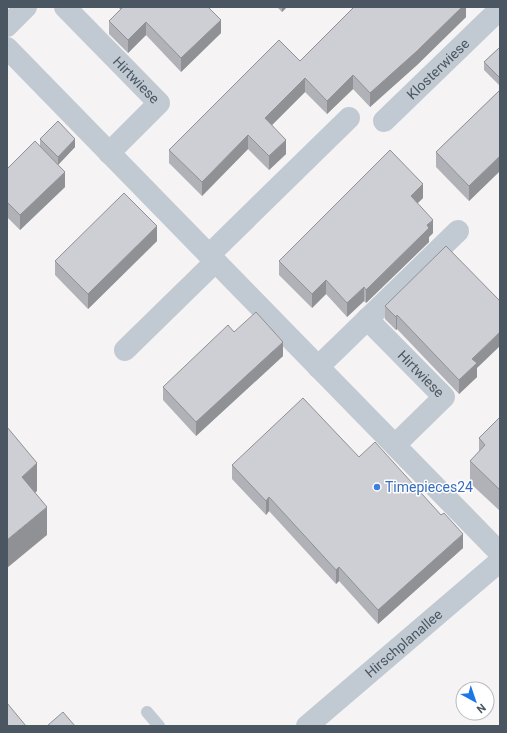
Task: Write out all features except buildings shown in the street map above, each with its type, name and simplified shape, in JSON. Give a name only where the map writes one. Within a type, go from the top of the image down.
[{"type":"street","points":[[7,26],[26,7]]},
{"type":"street","name":"Hirtwiese","points":[[65,7],[159,103],[109,153]]},
{"type":"street","name":"Klosterwiese","points":[[384,121],[494,14]]},
{"type":"street","points":[[7,48],[500,553]]},
{"type":"street","points":[[125,350],[212,258],[349,118]]},
{"type":"street","points":[[318,367],[458,231]]},
{"type":"street","name":"Hirtwiese","points":[[367,319],[444,397],[395,445]]},
{"type":"street","name":"Hirschplanallee","points":[[306,726],[500,561]]},
{"type":"lane","points":[[147,712],[159,726]]},
{"type":"place","name":"Timepieces24","points":[[377,487]]}]
